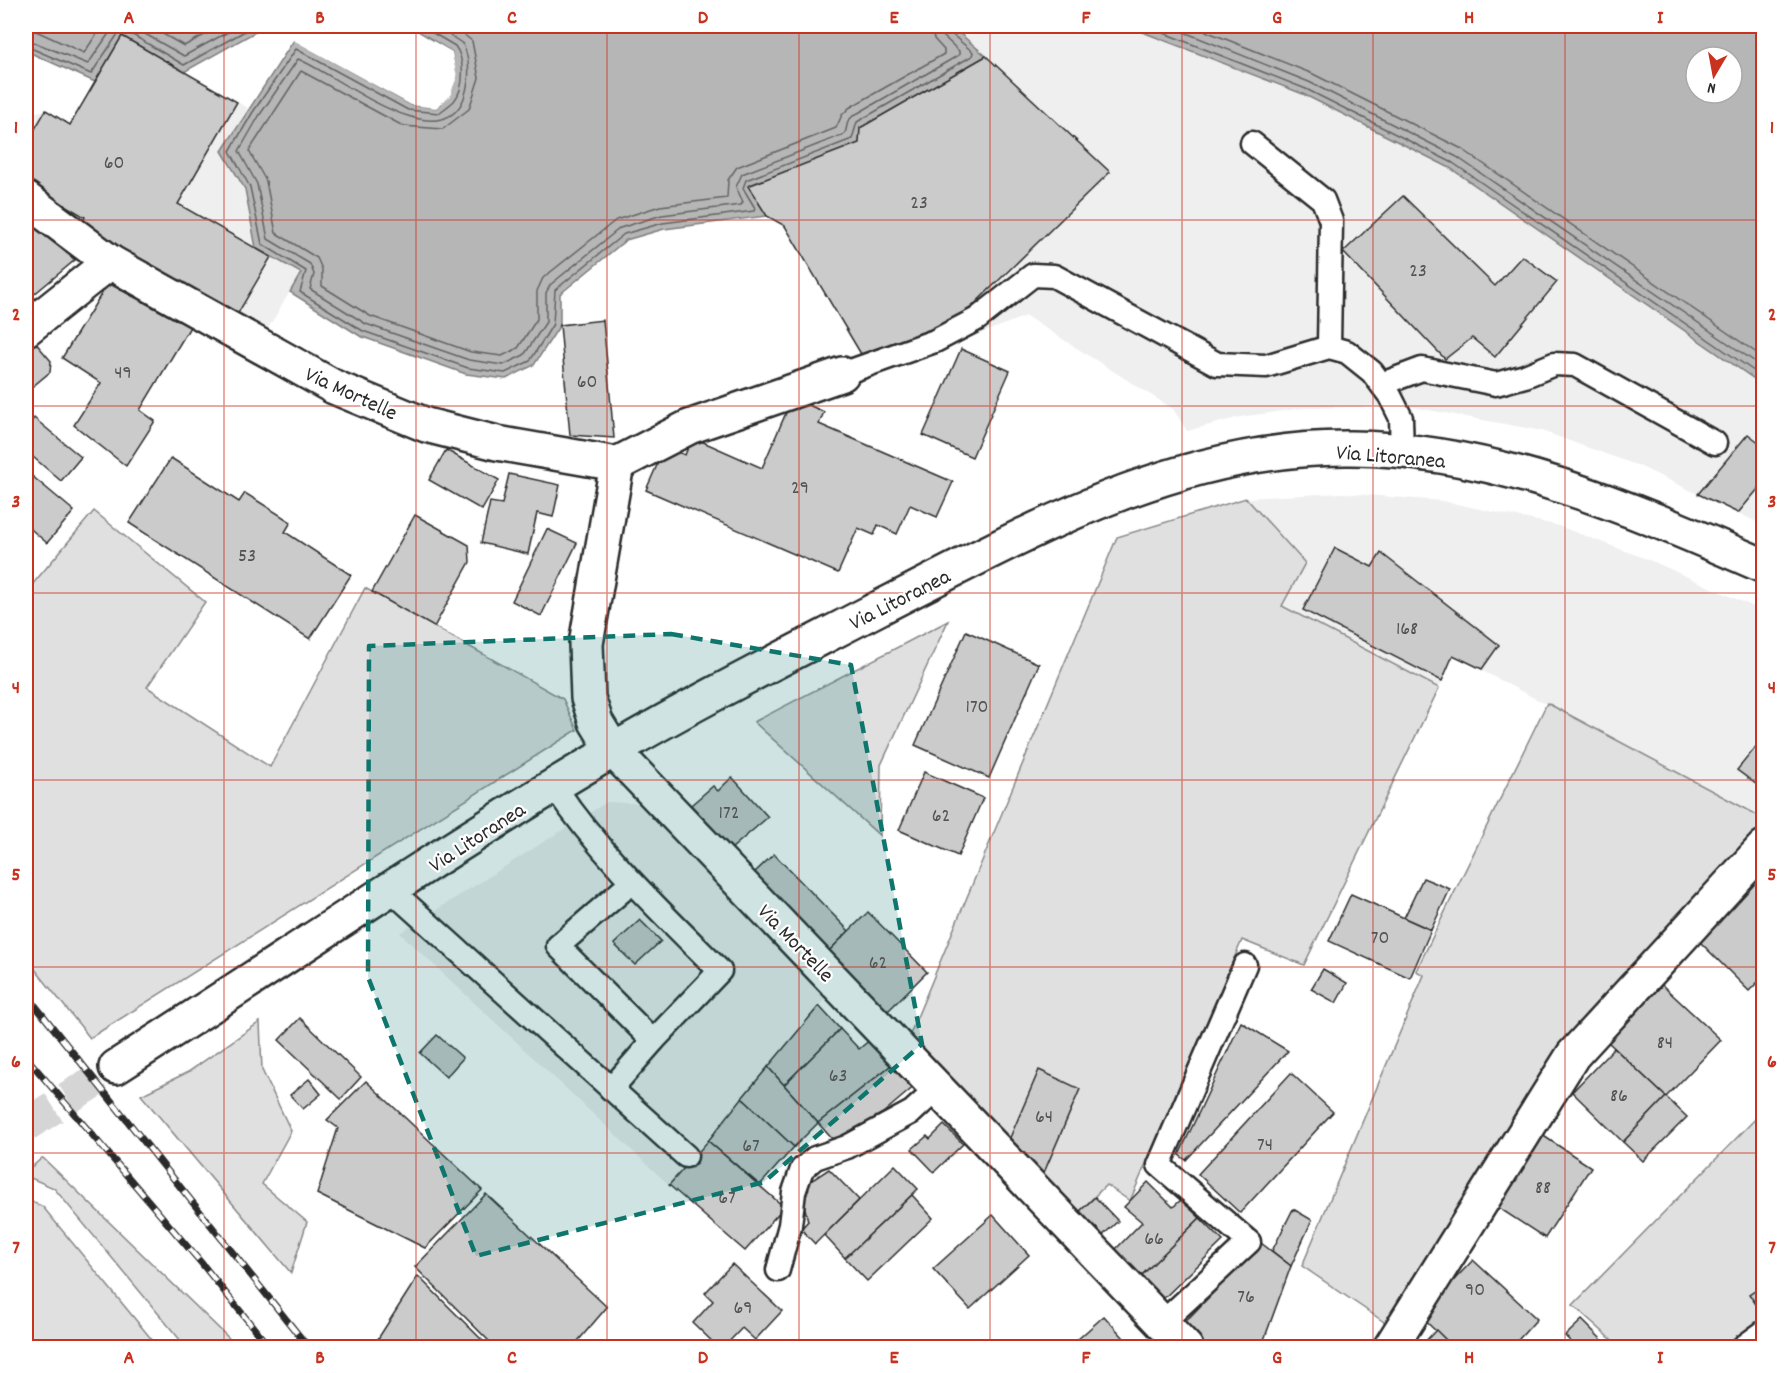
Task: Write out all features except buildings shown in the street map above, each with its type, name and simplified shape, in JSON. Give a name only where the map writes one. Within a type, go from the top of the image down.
[{"type":"street","name":"Via Mortelle","points":[[26,199],[110,262],[334,387],[426,425],[497,443],[617,464],[586,644],[588,698],[596,722],[613,750],[1185,1347]]},
{"type":"street","points":[[26,329],[110,262]]},
{"type":"street","points":[[617,464],[689,427],[842,374]]},
{"type":"street","name":"Via Litoranea","points":[[116,1067],[613,750],[783,658],[1046,523],[1135,487],[1239,457],[1350,448],[1402,452],[1446,458],[1558,484],[1632,509],[1764,566]]},
{"type":"street","points":[[1390,1347],[1573,1056],[1764,847]]},
{"type":"lane","points":[[1252,143],[1323,200],[1331,221],[1329,347]]},
{"type":"lane","points":[[842,374],[935,341],[977,319],[1033,276],[1054,276],[1216,364],[1266,366],[1329,347],[1347,352],[1372,372],[1382,384],[1401,418],[1402,452]]},
{"type":"lane","points":[[1382,384],[1422,369],[1497,384],[1554,364],[1575,365],[1715,443]]},
{"type":"lane","points":[[554,786],[580,823],[631,883],[720,971],[611,1089]]},
{"type":"lane","points":[[631,883],[558,946],[653,1041]]},
{"type":"lane","points":[[391,890],[686,1156]]},
{"type":"lane","points":[[1162,1323],[1249,1242],[1159,1165],[1245,965]]},
{"type":"lane","points":[[778,1270],[790,1225],[794,1192],[802,1169],[815,1158],[847,1147],[912,1112],[937,1089]]},
{"type":"lane","points":[[1742,1347],[1764,1332]]},
{"type":"highlighted area","points":[[671,634],[851,665],[922,1044],[764,1182],[476,1256],[368,977],[369,646]]},
{"type":"shaded area","points":[[951,26],[1127,26],[1303,94],[1450,168],[1763,385],[1763,525],[1639,466],[1542,431],[1407,406],[1303,408],[1240,417],[1187,431],[1173,409],[1026,316],[873,375],[785,226],[768,216],[748,186],[859,143],[860,128],[985,56]]},
{"type":"shaded area","points":[[122,36],[248,108],[222,151],[245,189],[256,248],[301,273],[263,337],[85,217],[26,182],[26,114],[46,110],[70,125]]},
{"type":"shaded area","points":[[1342,493],[1442,501],[1556,525],[1652,561],[1763,611],[1763,818],[1454,656],[1439,688],[1282,606],[1305,563],[1246,498]]},
{"type":"shaded area","points":[[1246,498],[1305,563],[1282,606],[1439,688],[1304,965],[1242,940],[1130,1201],[1106,1185],[1077,1214],[910,1034],[1117,537]]},
{"type":"shaded area","points":[[94,511],[205,602],[147,687],[270,767],[365,588],[563,699],[577,730],[90,1038],[26,958],[26,592]]},
{"type":"shaded area","points":[[948,621],[881,765],[880,836],[754,722]]},
{"type":"shaded area","points":[[1547,703],[1763,818],[1763,833],[1565,1048],[1390,1326],[1302,1266],[1424,975],[1416,971]]},
{"type":"shaded area","points":[[607,802],[644,804],[828,995],[669,1185],[400,933]]},
{"type":"shaded area","points":[[260,1022],[262,1070],[291,1131],[262,1184],[307,1222],[291,1273],[141,1095],[188,1072]]},
{"type":"shaded area","points":[[1763,1111],[1763,1347],[1620,1347],[1573,1305]]},
{"type":"shaded area","points":[[42,1158],[238,1347],[186,1347],[54,1188],[26,1176],[26,1172]]},
{"type":"shaded area","points":[[26,1199],[43,1207],[158,1347],[26,1347]]},
{"type":"water","points":[[26,26],[266,26],[184,72],[122,36],[95,82],[26,51]]},
{"type":"water","points":[[410,26],[951,26],[986,56],[860,128],[859,143],[749,185],[767,216],[664,229],[626,240],[560,294],[560,325],[534,365],[506,379],[466,374],[360,336],[290,292],[301,273],[256,248],[245,189],[222,151],[294,40],[411,105],[436,108],[448,95],[454,83],[455,69],[452,52]]},
{"type":"water","points":[[1127,26],[1763,26],[1763,385],[1450,168],[1303,94]]},
{"type":"pier","points":[[407,26],[452,52],[457,77],[450,96],[436,108],[411,105],[291,39],[295,38],[412,102],[435,105],[447,94],[453,77],[449,53]]},
{"type":"tunnel","points":[[26,1125],[116,1067]]},
{"type":"railway","points":[[26,994],[309,1348]]},
{"type":"railway","points":[[26,1057],[203,1265],[270,1348]]}]
